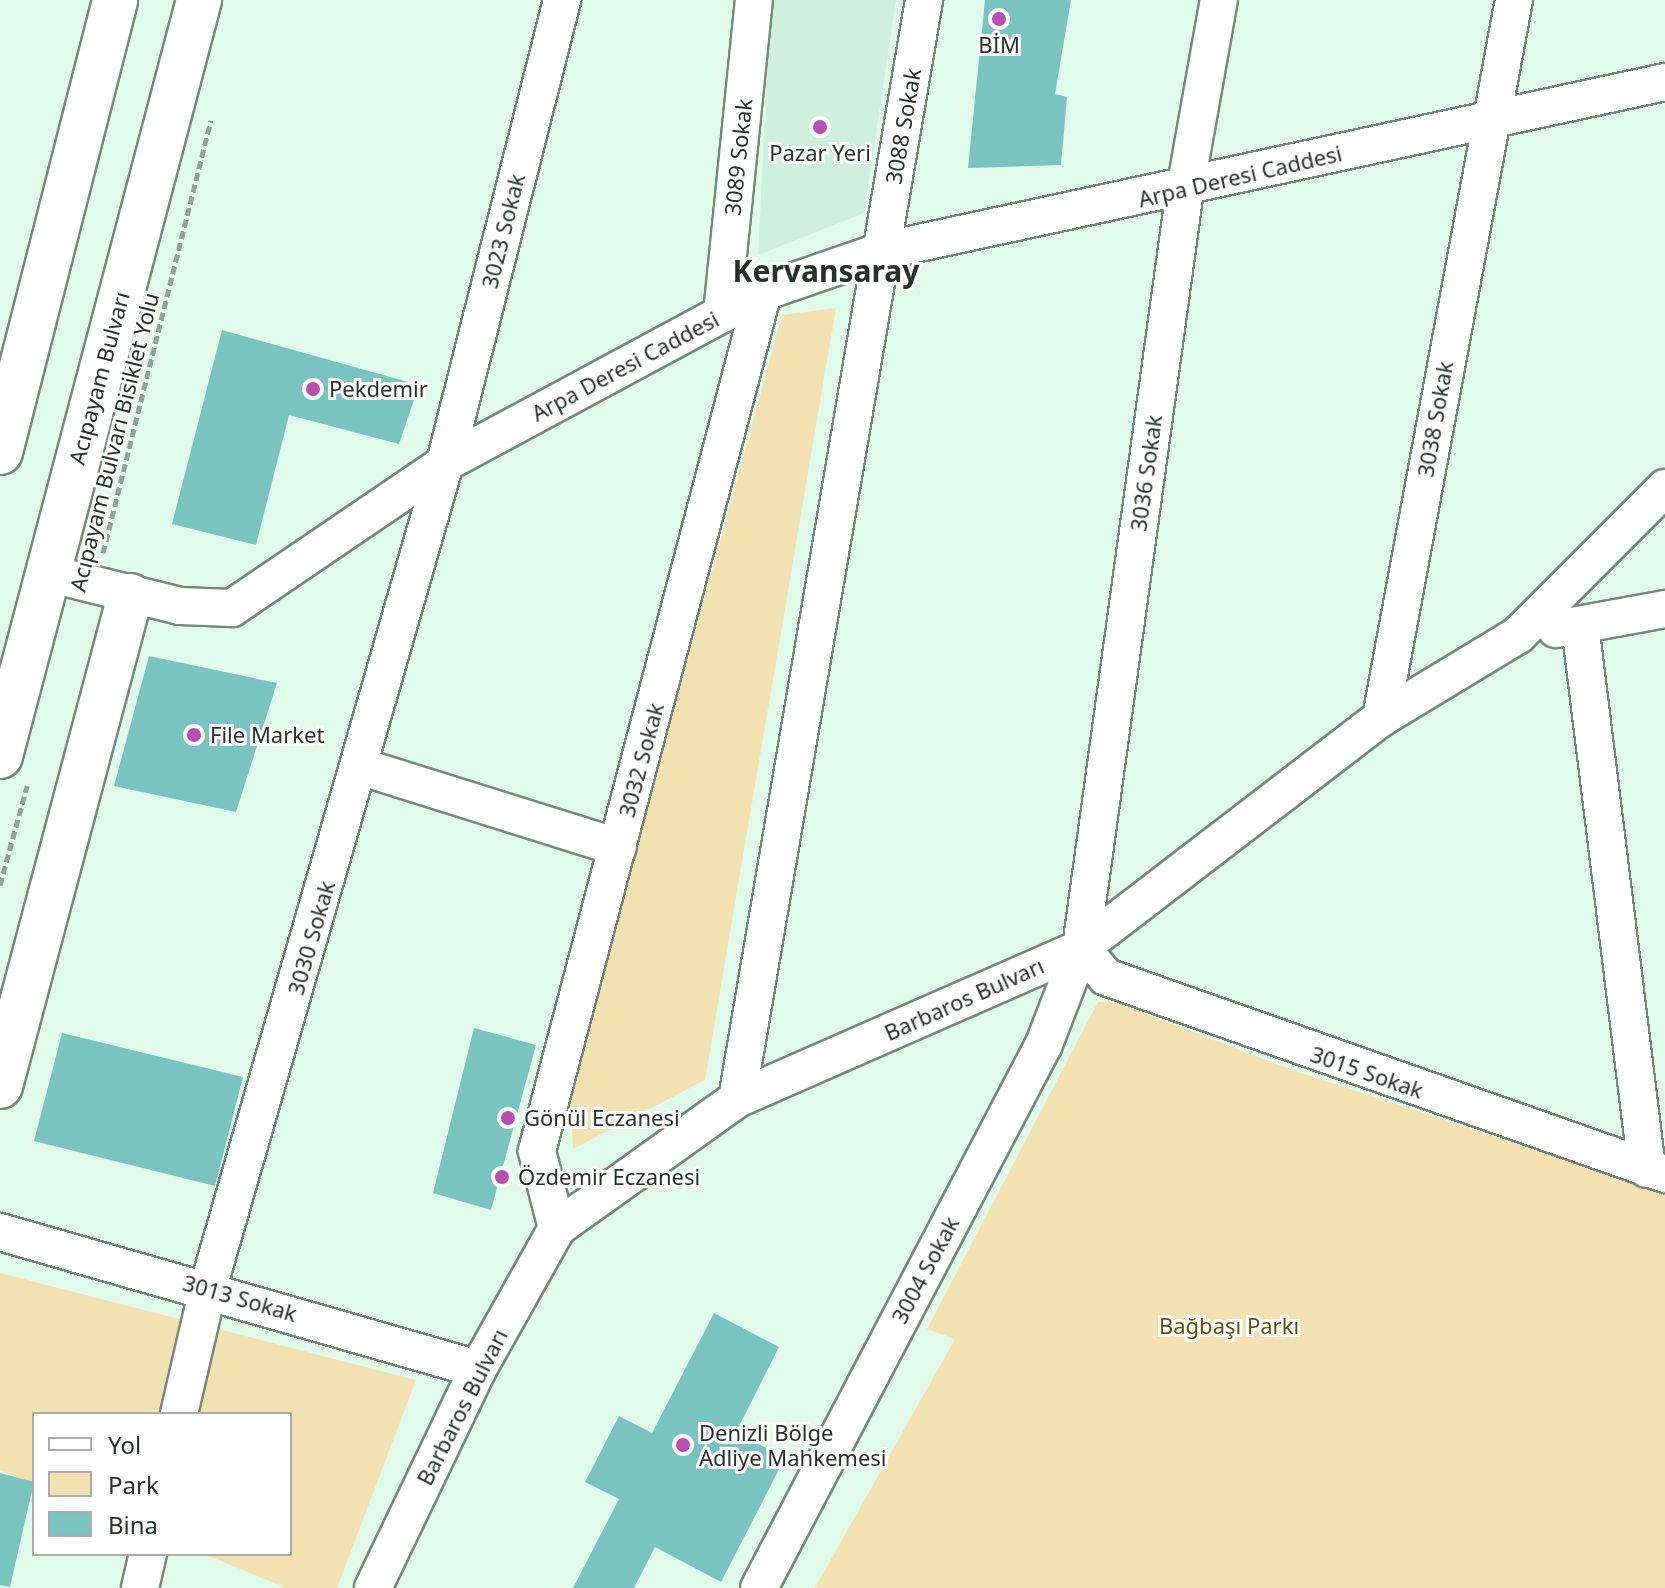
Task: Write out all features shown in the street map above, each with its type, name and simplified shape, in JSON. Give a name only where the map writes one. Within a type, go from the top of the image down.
[{"type":"main road","points":[[0,452],[115,0]]},
{"type":"main road","name":"Acıpayam Bulvarı","points":[[14,768],[47,573],[199,0]]},
{"type":"main road","points":[[0,1086],[113,591]]},
{"type":"street","name":"3023 Sokak","points":[[445,463],[562,0]]},
{"type":"street","name":"3089 Sokak","points":[[722,314],[754,0]]},
{"type":"street","name":"3088 Sokak","points":[[737,1099],[924,0]]},
{"type":"street","name":"3036 Sokak","points":[[1081,948],[1185,190],[1219,0]]},
{"type":"street","name":"3038 Sokak","points":[[1381,718],[1488,120],[1514,0]]},
{"type":"street","name":"Arpa Deresi Caddesi","points":[[47,573],[113,591],[232,608],[445,463],[763,292],[882,251],[1185,190],[1665,82]]},
{"type":"street","name":"3032 Sokak","points":[[557,1228],[537,1151],[763,292]]},
{"type":"street","name":"3030 Sokak","points":[[179,1412],[208,1288],[362,767],[445,463]]},
{"type":"street","name":"Barbaros Bulvarı","points":[[373,1588],[478,1369],[557,1228],[737,1099],[1081,948],[1381,718],[1518,635],[1665,488]]},
{"type":"street","points":[[1518,635],[1665,609]]},
{"type":"street","points":[[1580,625],[1656,1171]]},
{"type":"street","points":[[362,767],[618,847]]},
{"type":"street","name":"3015 Sokak","points":[[1081,948],[1106,977],[1656,1171]]},
{"type":"street","name":"3004 Sokak","points":[[759,1588],[1044,1044],[1081,948]]},
{"type":"street","name":"3013 Sokak","points":[[0,1232],[208,1288],[478,1369]]},
{"type":"street","points":[[140,1588],[148,1556]]},
{"type":"path","name":"Acıpayam Bulvarı Bisiklet Yolu","points":[[113,591],[215,102]]},
{"type":"path","points":[[0,885],[14,768]]},
{"type":"shaded area","name":"Pazar Yeri","points":[[771,0],[896,0],[864,213],[758,255]]},
{"type":"green space","points":[[836,308],[705,1080],[573,1149],[570,1090],[782,315]]},
{"type":"green space","name":"Bağbaşı Parkı","points":[[1098,1002],[1118,1003],[1295,1071],[1665,1192],[1665,1588],[815,1588],[955,1339],[927,1329]]},
{"type":"green space","points":[[0,1273],[416,1380],[337,1588],[286,1588],[209,1556],[292,1556],[292,1412],[32,1412],[32,1483],[0,1470]]},
{"type":"building","points":[[985,0],[1071,0],[1055,94],[1067,97],[1061,165],[968,168]]},
{"type":"building","points":[[222,330],[419,385],[399,444],[289,415],[256,545],[172,524]]},
{"type":"building","name":"File Market","points":[[149,656],[277,683],[236,812],[114,786]]},
{"type":"building","points":[[474,1028],[536,1045],[491,1210],[433,1193]]},
{"type":"building","points":[[62,1033],[243,1077],[215,1186],[34,1141]]},
{"type":"building","name":"Denizli Bölge Adliye Mahkemesi","points":[[714,1313],[779,1347],[736,1432],[785,1458],[721,1582],[655,1547],[634,1588],[573,1588],[619,1499],[585,1482],[619,1416],[652,1433]]},
{"type":"building","points":[[0,1473],[32,1481],[32,1491],[10,1587],[0,1585]]},
{"type":"place","name":"BİM","points":[[999,19]]},
{"type":"place","name":"Pazar Yeri","points":[[820,127]]},
{"type":"place","name":"Pekdemir","points":[[313,389]]},
{"type":"place","name":"File Market","points":[[194,735]]},
{"type":"place","name":"Gönül Eczanesi","points":[[508,1118]]},
{"type":"place","name":"Özdemir Eczanesi","points":[[502,1177]]},
{"type":"place","name":"Denizli Bölge Adliye Mahkemesi","points":[[683,1445]]},
{"type":"district","name":"Kervansaray","points":[[826,271]]}]
